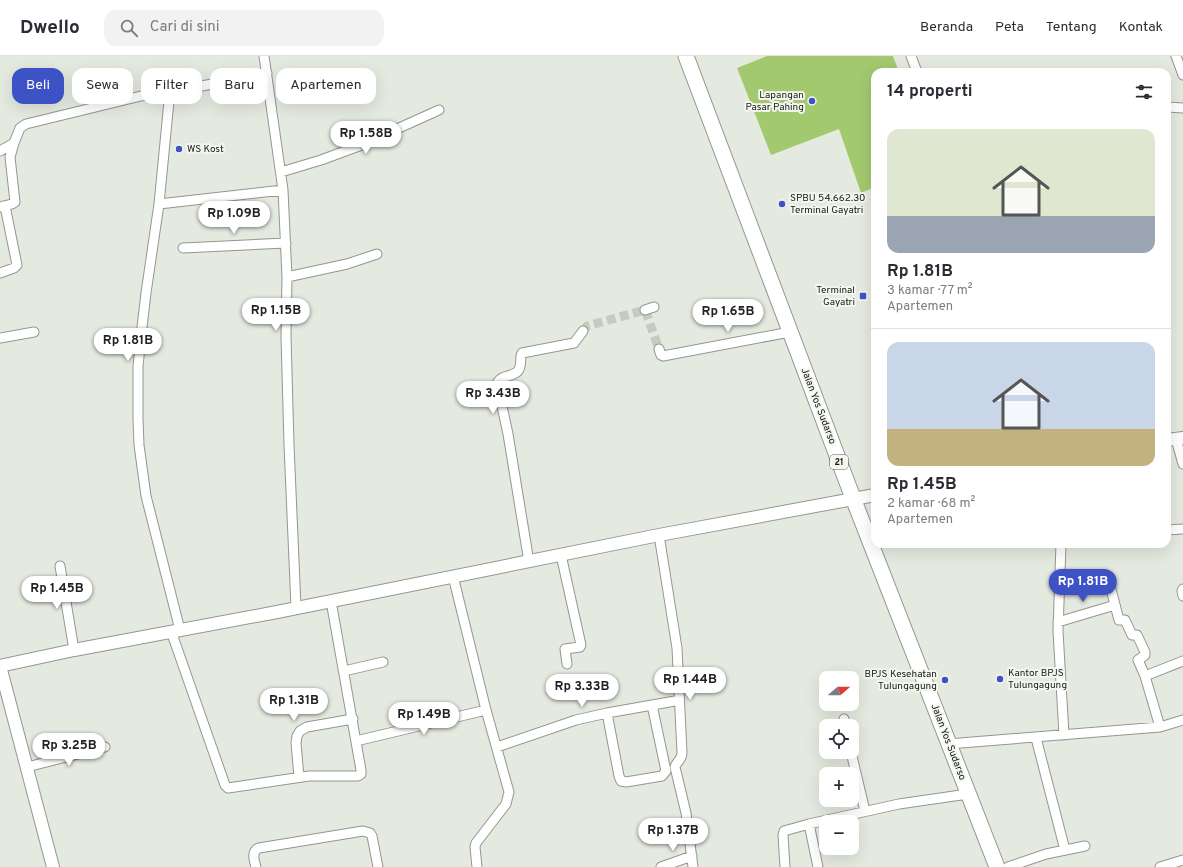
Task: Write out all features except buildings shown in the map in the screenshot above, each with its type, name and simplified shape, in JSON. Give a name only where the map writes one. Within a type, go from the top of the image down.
[{"type":"highway","name":"Jalan Yos Sudarso","points":[[686,56],[871,545]]},
{"type":"highway","name":"Jalan Yos Sudarso","points":[[872,548],[997,867]]},
{"type":"street","points":[[264,56],[266,68]]},
{"type":"street","points":[[911,56],[916,68]]},
{"type":"street","points":[[1176,56],[1183,75]]},
{"type":"street","points":[[268,81],[281,172],[286,243],[286,336],[296,607]]},
{"type":"street","points":[[0,273],[14,268],[17,264],[3,206],[14,203],[15,199],[10,157],[20,128],[26,124],[141,96]]},
{"type":"street","points":[[169,104],[159,204],[146,293],[138,374],[138,419],[141,458],[146,496],[176,630],[225,785],[228,788],[299,777],[360,775],[361,770],[331,601]]},
{"type":"street","points":[[1171,107],[1183,108]]},
{"type":"street","points":[[281,172],[321,160],[359,146],[439,110]]},
{"type":"street","points":[[10,157],[0,152],[14,142]]},
{"type":"street","points":[[159,204],[283,190]]},
{"type":"street","points":[[183,248],[286,243]]},
{"type":"street","points":[[287,277],[347,264],[377,254]]},
{"type":"street","points":[[529,562],[508,434],[497,383],[501,378],[519,370],[520,355],[522,353],[574,342],[583,331]]},
{"type":"street","points":[[0,338],[34,332]]},
{"type":"street","points":[[659,349],[660,354],[663,356],[790,332]]},
{"type":"street","points":[[1175,439],[1183,464]]},
{"type":"street","points":[[53,867],[0,666],[74,650],[331,601],[659,535],[871,496]]},
{"type":"street","points":[[1171,530],[1183,530]]},
{"type":"street","points":[[659,535],[678,660],[682,758],[676,764],[675,768],[684,807],[693,867]]},
{"type":"street","points":[[1061,548],[1058,622],[1064,735]]},
{"type":"street","points":[[561,555],[581,645],[580,647],[565,649],[567,664]]},
{"type":"street","points":[[60,566],[74,650]]},
{"type":"street","points":[[453,576],[486,710],[508,787],[509,797],[506,804],[476,842],[475,848],[477,867]]},
{"type":"street","points":[[1108,578],[1119,620],[1125,620],[1132,635],[1137,635],[1145,652],[1145,655],[1138,661],[1145,676],[1160,726]]},
{"type":"street","points":[[1183,588],[1183,596]]},
{"type":"street","points":[[1058,622],[1115,605]]},
{"type":"street","points":[[1145,676],[1183,661]]},
{"type":"street","points":[[344,671],[383,662]]},
{"type":"street","points":[[497,747],[576,720],[675,701]]},
{"type":"street","points":[[607,713],[620,779],[624,782],[662,776],[666,771],[652,705]]},
{"type":"street","points":[[356,741],[486,710]]},
{"type":"street","points":[[299,777],[296,743],[297,736],[300,731],[307,727],[352,719]]},
{"type":"street","points":[[948,744],[1036,738],[1160,726],[1183,720]]},
{"type":"street","points":[[1036,738],[1065,850]]},
{"type":"street","points":[[27,767],[105,747]]},
{"type":"street","points":[[853,759],[864,811]]},
{"type":"street","points":[[785,867],[784,831],[864,811],[899,804],[968,794]]},
{"type":"street","points":[[809,824],[818,867]]},
{"type":"street","points":[[256,867],[254,853],[255,850],[259,848],[364,831],[372,836],[378,867]]},
{"type":"street","points":[[1008,867],[1046,854],[1085,846]]},
{"type":"street","points":[[661,867],[692,856]]},
{"type":"street","points":[[1160,867],[1183,860]]},
{"type":"green space","name":"Lapangan Pasar Pahing","points":[[767,56],[893,56],[898,68],[871,68],[871,189],[861,193],[839,129],[771,155],[737,68]]},
{"type":"tunnel","points":[[583,331],[587,326],[645,310],[659,349]]},
{"type":"place","name":"Lapangan Pasar Pahing","points":[[812,101]]},
{"type":"place","name":"WS Kost","points":[[179,149]]},
{"type":"place","name":"SPBU 54.662.30 Terminal Gayatri","points":[[782,204]]},
{"type":"place","name":"Terminal Gayatri","points":[[863,296]]},
{"type":"place","name":"Kantor BPJS Tulungagung","points":[[1000,679]]},
{"type":"place","name":"BPJS Kesehatan Tulungagung","points":[[945,680]]}]
